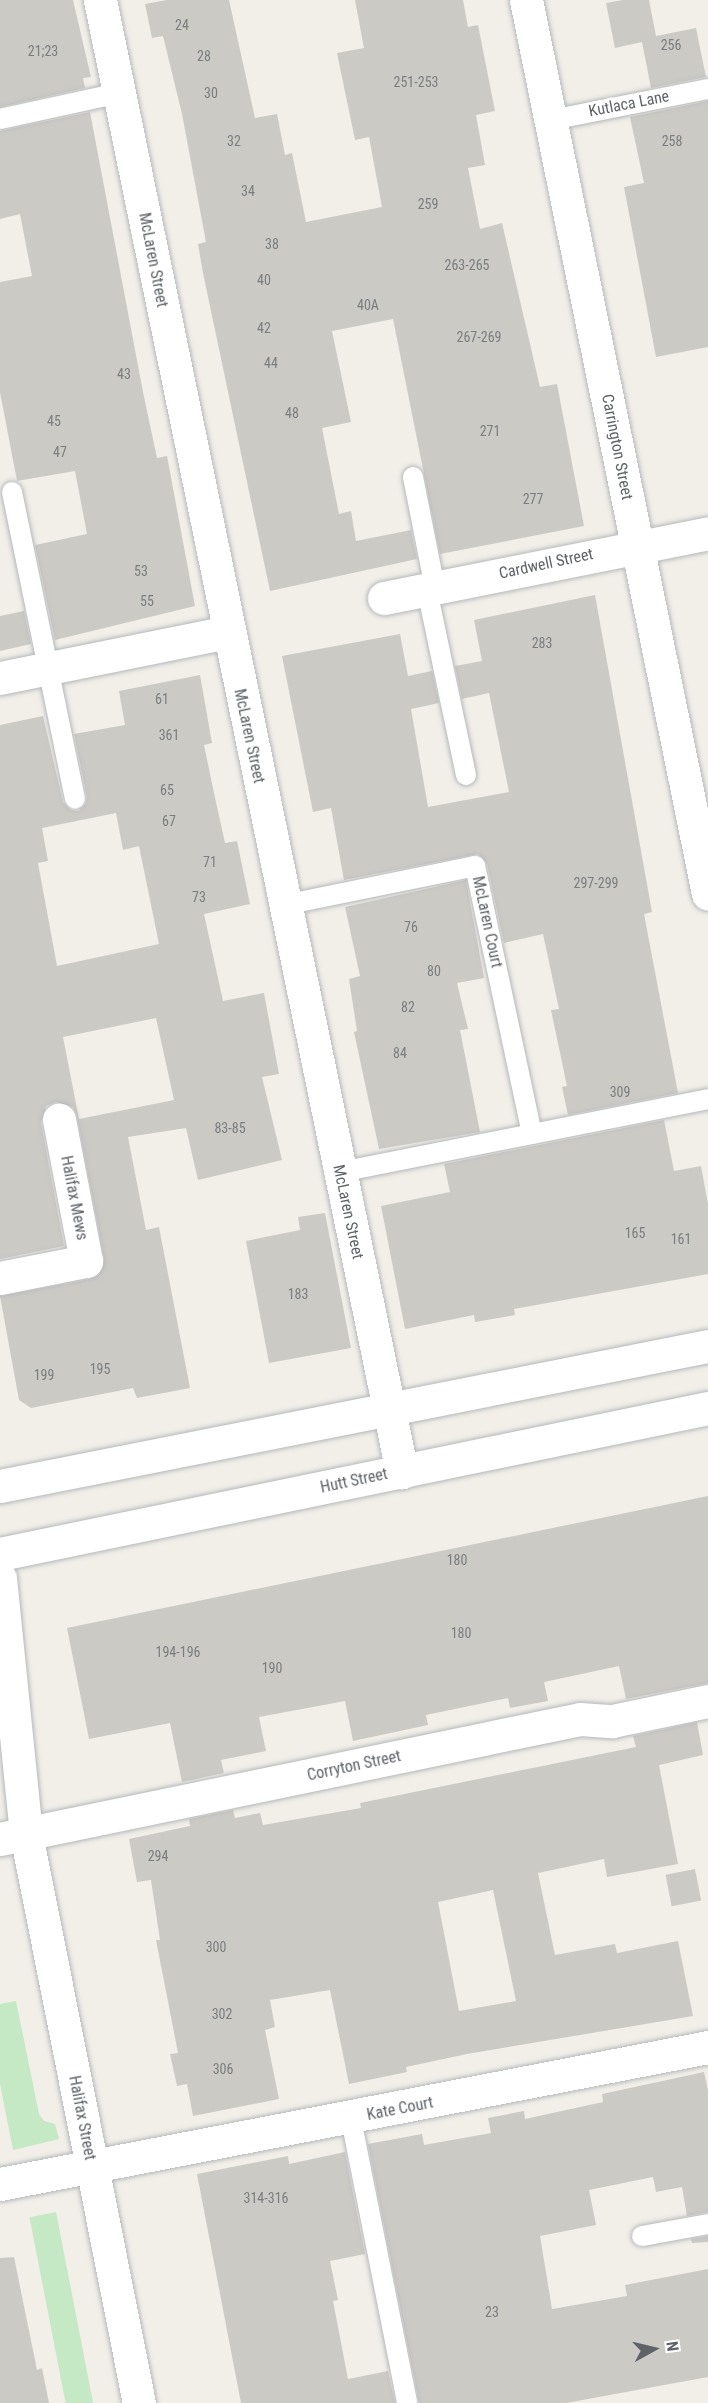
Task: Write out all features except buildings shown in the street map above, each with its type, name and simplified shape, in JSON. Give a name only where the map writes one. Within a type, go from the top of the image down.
[{"type":"street","name":"McLaren Street","points":[[100,0],[402,1472]]},
{"type":"street","name":"Carrington Street","points":[[526,0],[708,894]]},
{"type":"street","name":"Cardwell Street","points":[[384,598],[708,533]]},
{"type":"street","points":[[0,678],[228,632]]},
{"type":"street","name":"Halifax Mews","points":[[0,1278],[86,1261],[60,1120]]},
{"type":"street","points":[[0,1486],[708,1346]]},
{"type":"street","name":"Hutt Street","points":[[0,1554],[708,1408]]},
{"type":"street","name":"Halifax Street","points":[[0,1578],[13,1836]]},
{"type":"street","name":"Corryton Street","points":[[13,1836],[580,1719],[612,1721],[708,1701]]},
{"type":"street","name":"Halifax Street","points":[[0,1759],[13,1836],[92,2166],[139,2403]]},
{"type":"street","name":"Kate Court","points":[[0,2184],[351,2119],[708,2047]]},
{"type":"lane","name":"Kutlaca Lane","points":[[551,120],[708,89]]},
{"type":"lane","points":[[0,119],[119,93]]},
{"type":"lane","points":[[413,477],[431,589],[466,775]]},
{"type":"lane","points":[[12,492],[75,799]]},
{"type":"lane","name":"McLaren Court","points":[[284,905],[475,866],[531,1134]]},
{"type":"lane","points":[[340,1172],[708,1099]]},
{"type":"lane","points":[[351,2119],[407,2403]]},
{"type":"lane","points":[[642,2236],[708,2224]]},
{"type":"green space","points":[[16,2001],[39,2114],[44,2121],[55,2124],[59,2139],[13,2150],[0,2084],[0,2004]]},
{"type":"green space","points":[[56,2212],[93,2403],[66,2403],[29,2217]]}]
